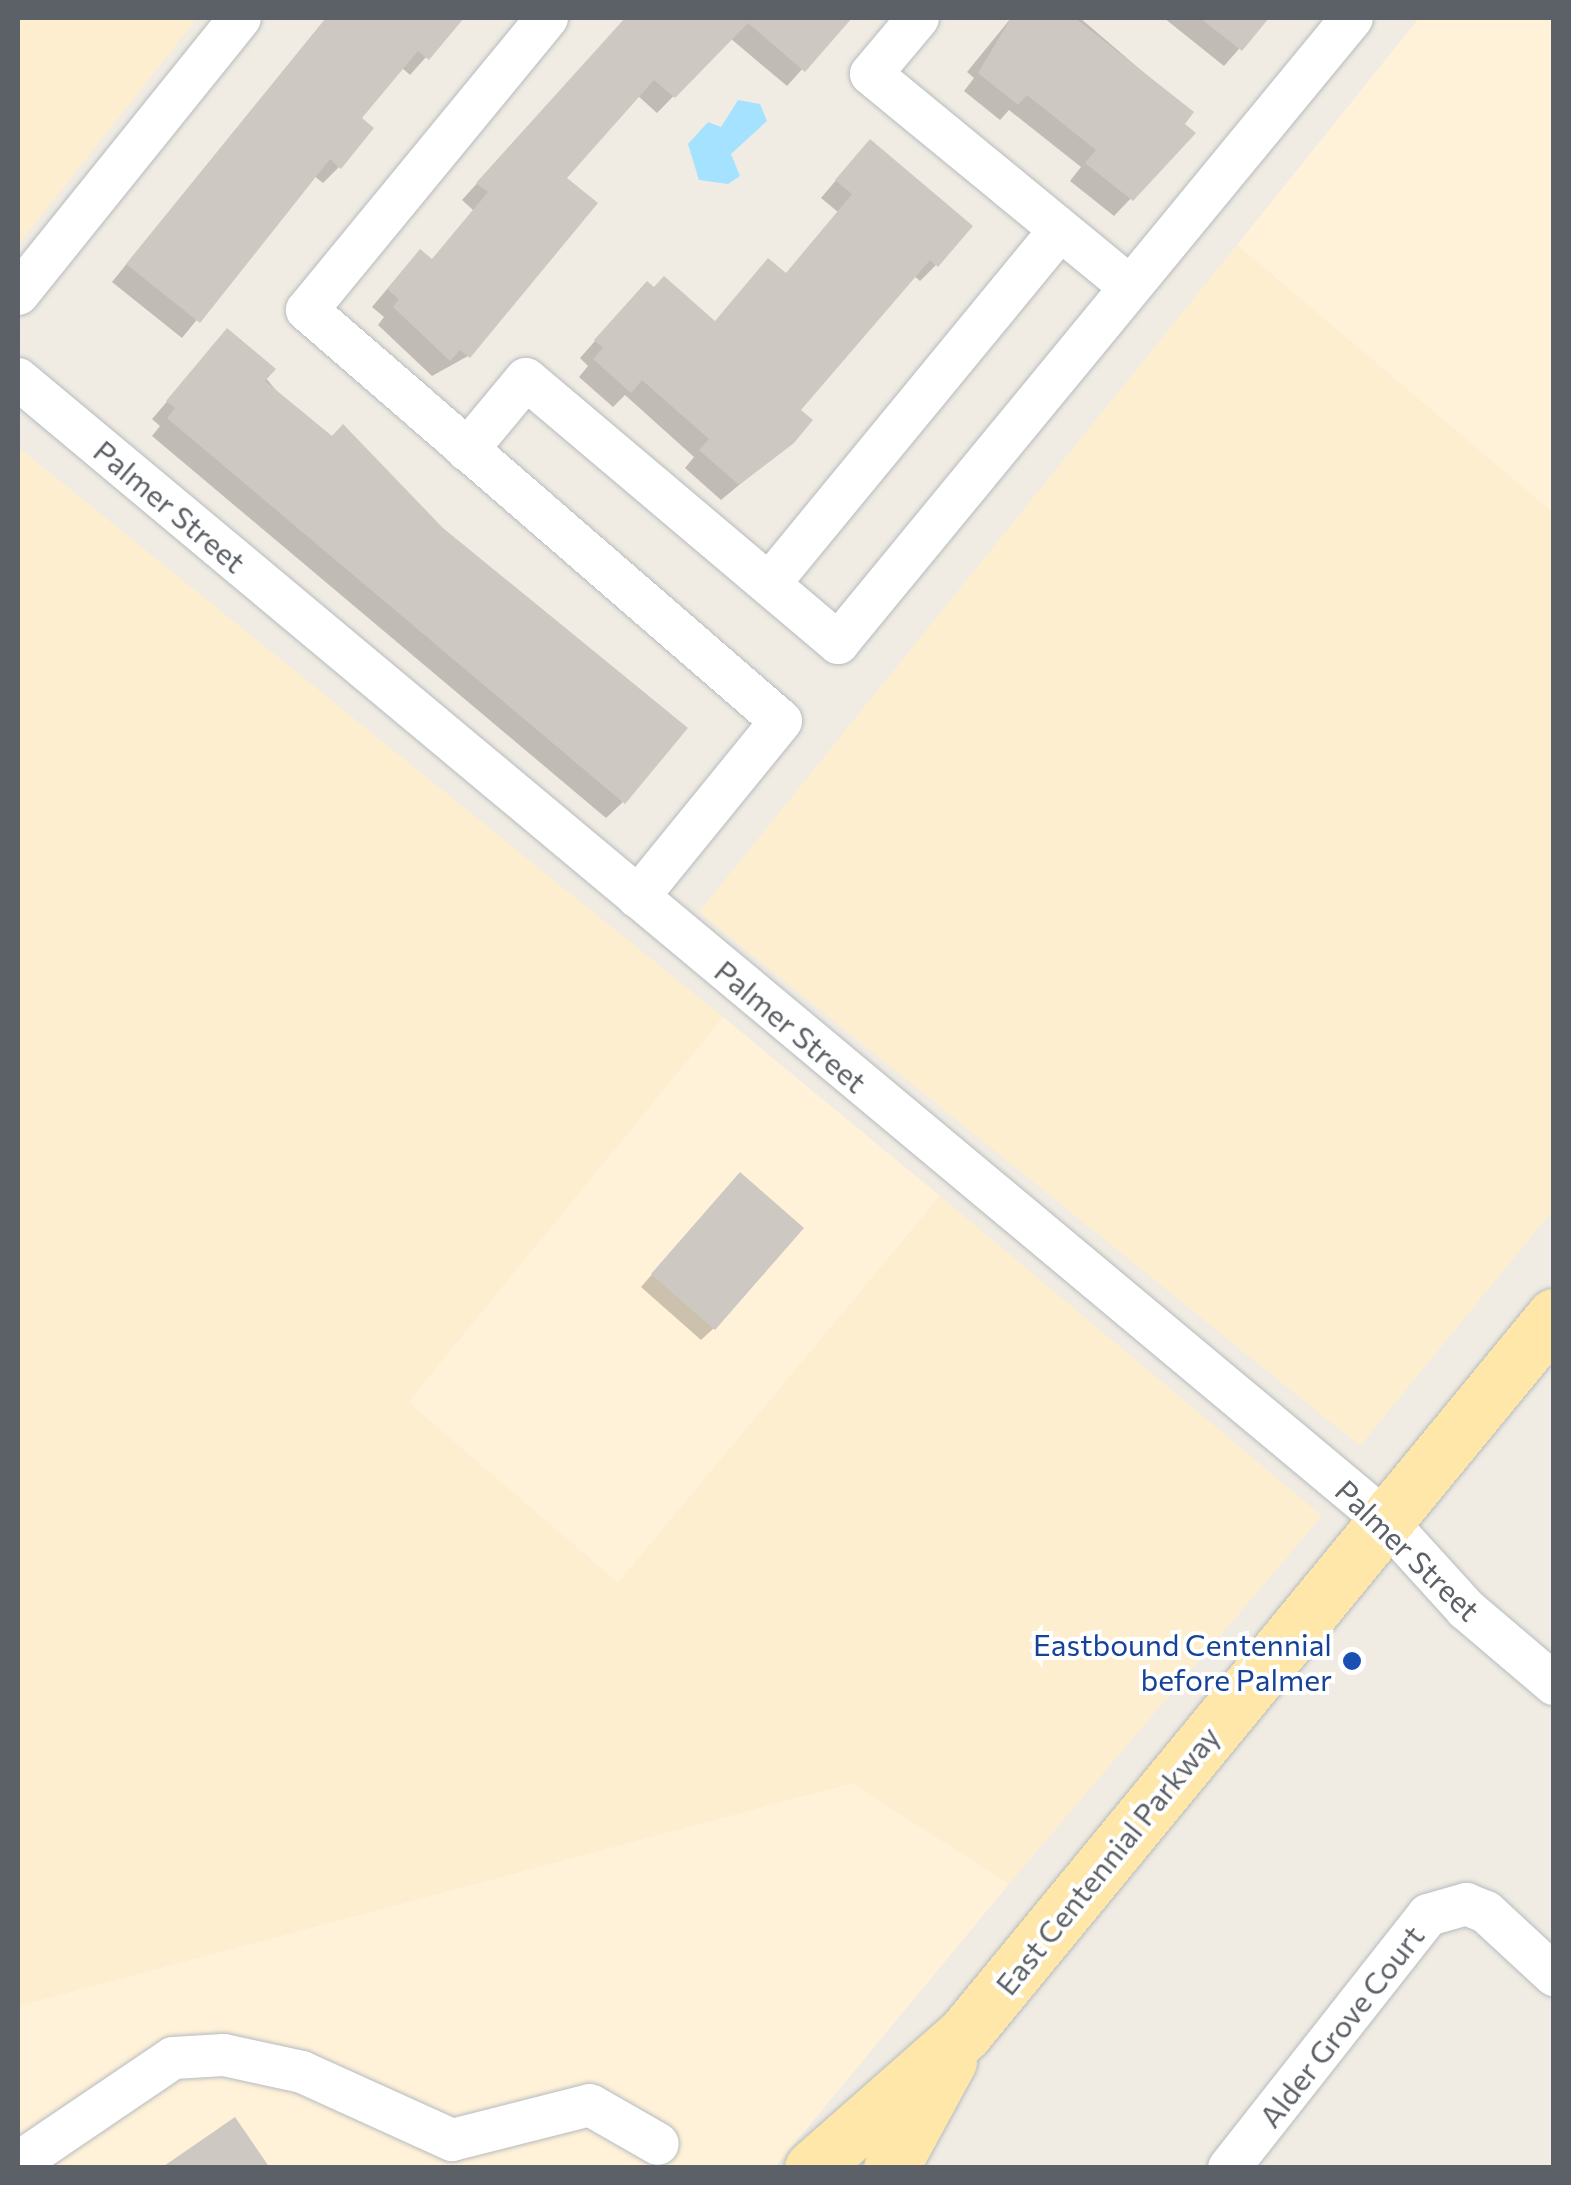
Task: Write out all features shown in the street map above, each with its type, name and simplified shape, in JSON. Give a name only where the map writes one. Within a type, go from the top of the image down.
[{"type":"main road","name":"East Centennial Parkway","points":[[812,2168],[966,2032],[1554,1316]]},
{"type":"main road","name":"East Centennial Parkway","points":[[891,2168],[966,2032]]},
{"type":"street","points":[[18,294],[240,18]]},
{"type":"street","points":[[547,18],[307,310],[781,722],[638,896]]},
{"type":"street","points":[[918,18],[871,74],[1130,287]]},
{"type":"street","points":[[467,450],[526,379],[838,643],[1352,18]]},
{"type":"street","points":[[770,584],[1060,230]]},
{"type":"street","name":"Palmer Street","points":[[18,379],[1386,1522],[1466,1609],[1554,1684]]},
{"type":"street","name":"Alder Grove Court","points":[[1229,2168],[1428,1914],[1466,1904],[1503,1923],[1554,1975]]},
{"type":"street","points":[[18,2163],[173,2058],[224,2055],[302,2072],[452,2140],[590,2105],[658,2144]]},
{"type":"shaded area","points":[[1419,18],[1553,18],[1553,513],[1237,245]]},
{"type":"shaded area","points":[[723,1017],[940,1196],[618,1583],[408,1402]]},
{"type":"shaded area","points":[[852,1783],[1009,1884],[775,2167],[18,2168],[18,2006]]},
{"type":"sand","points":[[18,18],[197,18],[18,245]]},
{"type":"sand","points":[[1237,245],[1553,513],[1553,1210],[1360,1446],[699,912]]},
{"type":"sand","points":[[18,447],[723,1017],[408,1402],[618,1583],[940,1196],[1322,1516],[1009,1884],[852,1783],[18,2006]]},
{"type":"water","points":[[738,100],[760,104],[767,121],[731,154],[740,176],[728,184],[699,180],[688,144],[708,122],[721,127]]},
{"type":"building","points":[[326,18],[464,18],[429,60],[418,51],[362,118],[374,128],[341,169],[330,159],[200,323],[126,264]]},
{"type":"building","points":[[625,18],[852,18],[805,72],[748,23],[675,98],[654,80],[567,178],[598,203],[470,358],[460,350],[450,361],[393,307],[399,299],[387,289],[420,249],[432,259],[488,192],[476,183]]},
{"type":"building","points":[[1011,18],[1075,18],[1194,112],[1185,124],[1196,133],[1133,201],[1085,163],[1096,150],[1027,95],[1018,105],[978,73]]},
{"type":"building","points":[[1200,18],[1269,18],[1242,51]]},
{"type":"building","points":[[870,139],[973,226],[938,267],[930,260],[801,410],[813,420],[794,443],[739,485],[699,450],[709,439],[642,380],[631,393],[593,359],[603,348],[594,340],[647,281],[654,287],[664,276],[715,321],[768,258],[786,273],[852,194],[835,180]]},
{"type":"building","points":[[227,328],[276,369],[265,381],[332,436],[343,424],[443,528],[688,728],[625,804],[167,418],[175,408],[166,401]]},
{"type":"building","points":[[740,1172],[804,1228],[715,1330],[651,1274]]},
{"type":"building","points":[[235,2117],[270,2168],[161,2168]]},
{"type":"place","name":"Eastbound Centennial before Palmer","points":[[1352,1661]]}]
